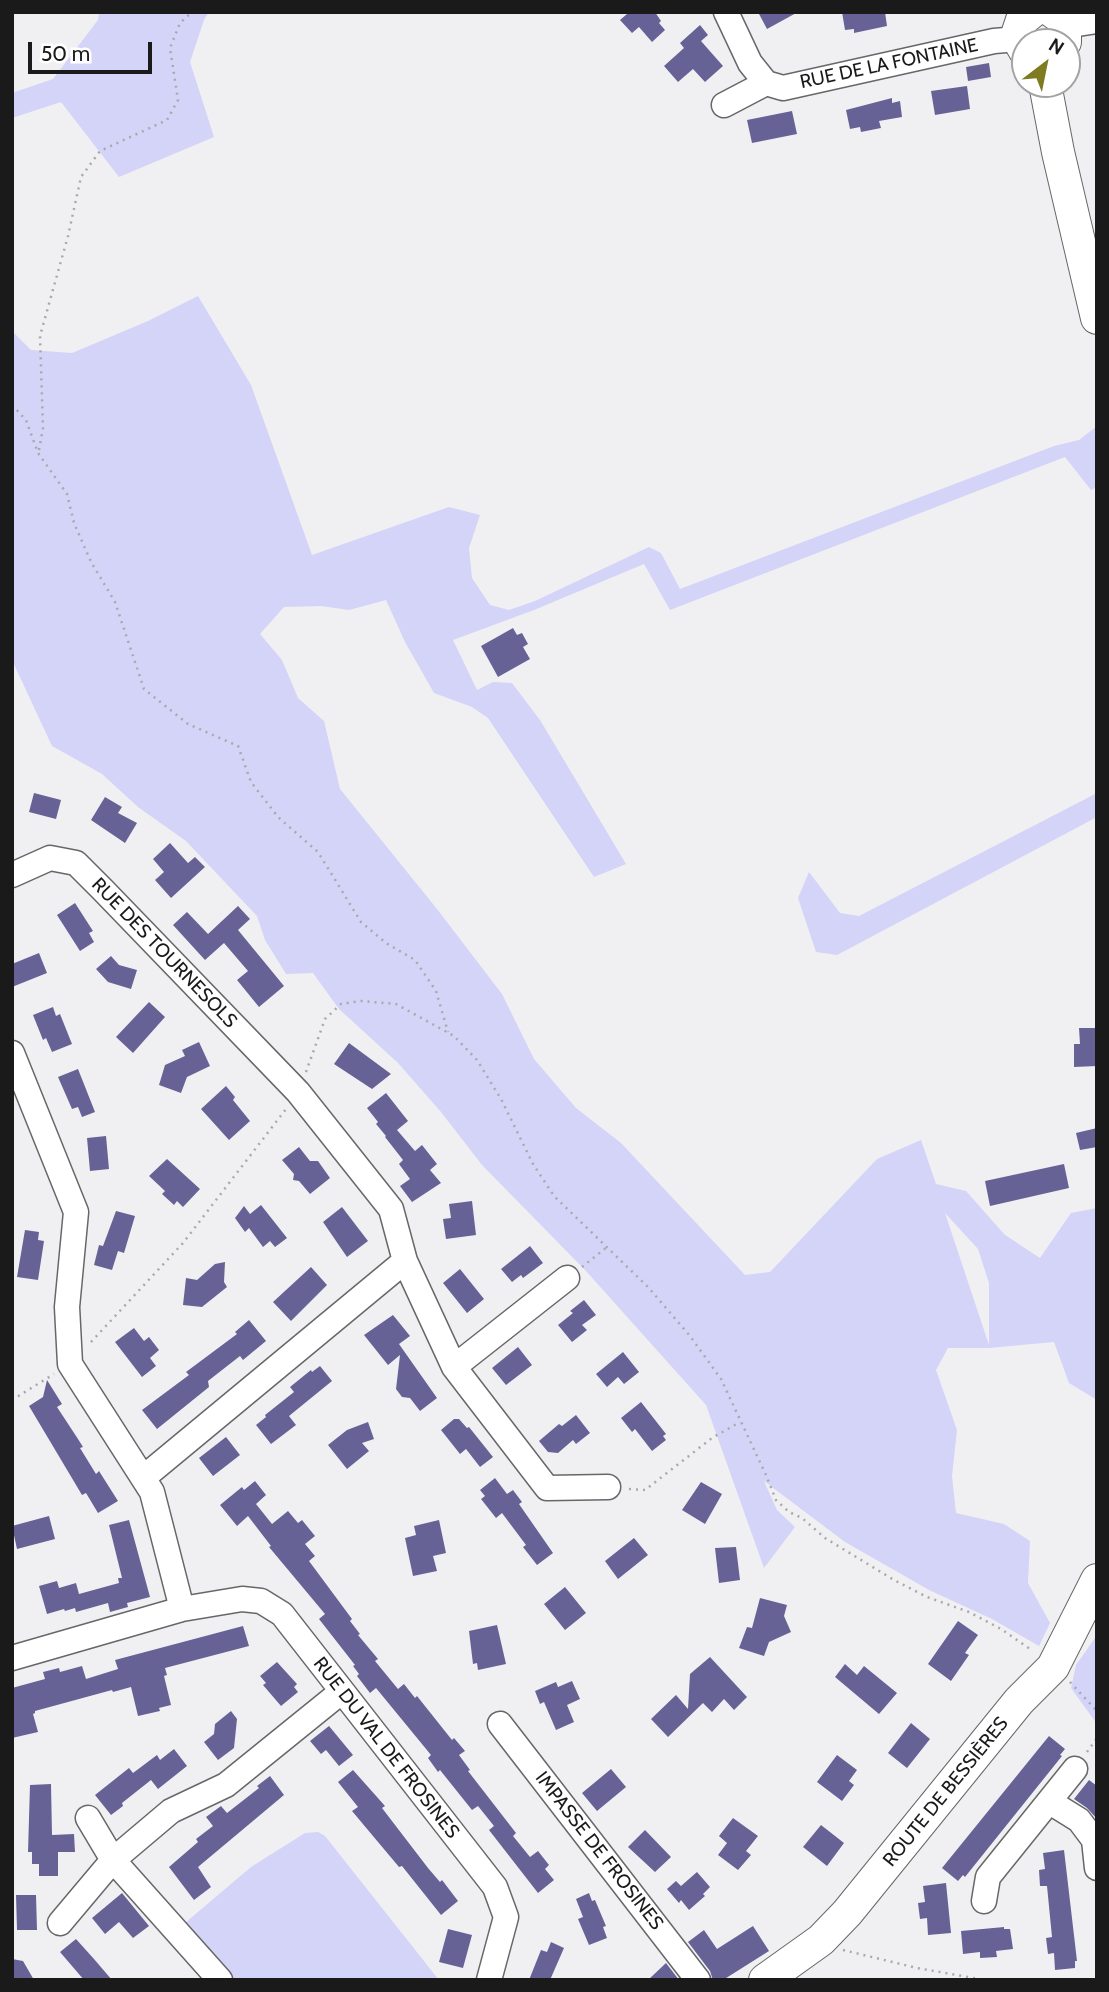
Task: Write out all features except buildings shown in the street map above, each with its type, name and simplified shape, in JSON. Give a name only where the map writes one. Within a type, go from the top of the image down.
[{"type":"main road","points":[[1047,98],[1097,318]]},
{"type":"main road","name":"ROUTE DE BESSIÈRES","points":[[765,1980],[821,1940],[847,1913],[1019,1701],[1053,1667],[1093,1596]]},
{"type":"street","points":[[726,12],[750,63],[766,83]]},
{"type":"street","points":[[1061,27],[1097,21]]},
{"type":"street","name":"RUE DE LA FONTAINE","points":[[724,105],[766,83],[783,88],[1011,37]]},
{"type":"street","name":"RUE DES TOURNESOLS","points":[[12,875],[50,858],[76,863],[298,1092],[391,1209],[405,1261],[454,1367],[547,1488],[608,1487]]},
{"type":"street","points":[[12,1052],[76,1212],[67,1307],[70,1364],[152,1492],[182,1609]]},
{"type":"street","points":[[143,1478],[405,1261]]},
{"type":"street","points":[[454,1367],[567,1278]]},
{"type":"street","name":"RUE DU VAL DE FROSINES","points":[[12,1658],[182,1609],[242,1599],[261,1601],[282,1614],[495,1886],[506,1917],[489,1980]]},
{"type":"street","points":[[60,1923],[113,1860],[171,1811],[226,1785],[341,1692]]},
{"type":"street","name":"IMPASSE DE FROSINES","points":[[500,1724],[698,1980]]},
{"type":"street","points":[[984,1901],[988,1877],[1075,1769]]},
{"type":"street","points":[[1050,1802],[1079,1820],[1094,1840],[1097,1868]]},
{"type":"street","points":[[88,1818],[113,1860],[220,1980]]},
{"type":"path","points":[[38,453],[43,428],[40,336],[68,236],[81,177],[100,151],[167,120],[178,100],[170,48],[180,23],[192,12]]},
{"type":"path","points":[[12,405],[26,419],[38,453],[67,494],[74,523],[91,562],[115,602],[144,688],[188,724],[238,746],[251,782],[278,817],[318,852],[361,922],[386,943],[415,961],[436,991],[448,1032]]},
{"type":"path","points":[[12,1400],[70,1364],[183,1243],[298,1092],[326,1019],[341,1004],[361,1001],[396,1004],[448,1032],[477,1060],[501,1099],[533,1164],[554,1195],[648,1287],[691,1336],[721,1380],[776,1500],[789,1513],[802,1518],[825,1538],[894,1580],[927,1597],[969,1612],[1001,1629],[1053,1667],[1097,1712]]},
{"type":"path","points":[[567,1278],[607,1247]]},
{"type":"path","points":[[608,1487],[645,1490],[712,1438],[740,1422]]},
{"type":"path","points":[[821,1940],[830,1947],[917,1968],[985,1980]]},
{"type":"path","points":[[1082,1980],[1097,1979]]},
{"type":"shaded area","points":[[99,12],[209,12],[190,62],[214,137],[119,177],[61,102],[12,118],[12,93],[53,79],[98,20]]},
{"type":"shaded area","points":[[198,296],[251,385],[312,555],[449,507],[480,515],[469,548],[472,578],[490,605],[509,610],[535,601],[649,547],[661,553],[680,589],[1054,446],[1079,440],[1097,426],[1097,487],[1091,490],[1065,457],[670,610],[644,564],[453,640],[477,690],[493,682],[512,683],[540,720],[626,864],[594,877],[488,718],[472,707],[434,693],[405,642],[386,600],[349,610],[321,606],[284,607],[260,634],[282,660],[298,698],[324,721],[340,789],[502,994],[534,1059],[576,1108],[621,1143],[745,1275],[770,1272],[877,1159],[921,1140],[936,1184],[966,1191],[1005,1235],[1040,1258],[1071,1213],[1097,1208],[1097,1400],[1069,1383],[1054,1342],[989,1348],[948,1348],[936,1370],[957,1430],[952,1476],[956,1513],[1004,1524],[1030,1541],[1028,1583],[1050,1623],[1039,1646],[992,1619],[929,1590],[845,1542],[764,1481],[777,1510],[795,1527],[764,1568],[706,1405],[586,1271],[482,1165],[398,1063],[339,1009],[313,973],[286,974],[265,940],[257,916],[186,841],[138,807],[102,774],[52,746],[12,660],[12,331],[31,350],[72,353],[148,321]],"holes":[[[945,1213],[978,1249],[989,1283],[989,1345]]]},
{"type":"shaded area","points":[[1097,793],[1097,817],[837,955],[816,952],[798,898],[809,872],[840,913],[859,916]]},
{"type":"shaded area","points":[[1097,1635],[1097,1724],[1071,1688],[1076,1665]]},
{"type":"shaded area","points":[[318,1832],[325,1836],[439,1980],[235,1980],[185,1923],[251,1867],[305,1833]]}]
